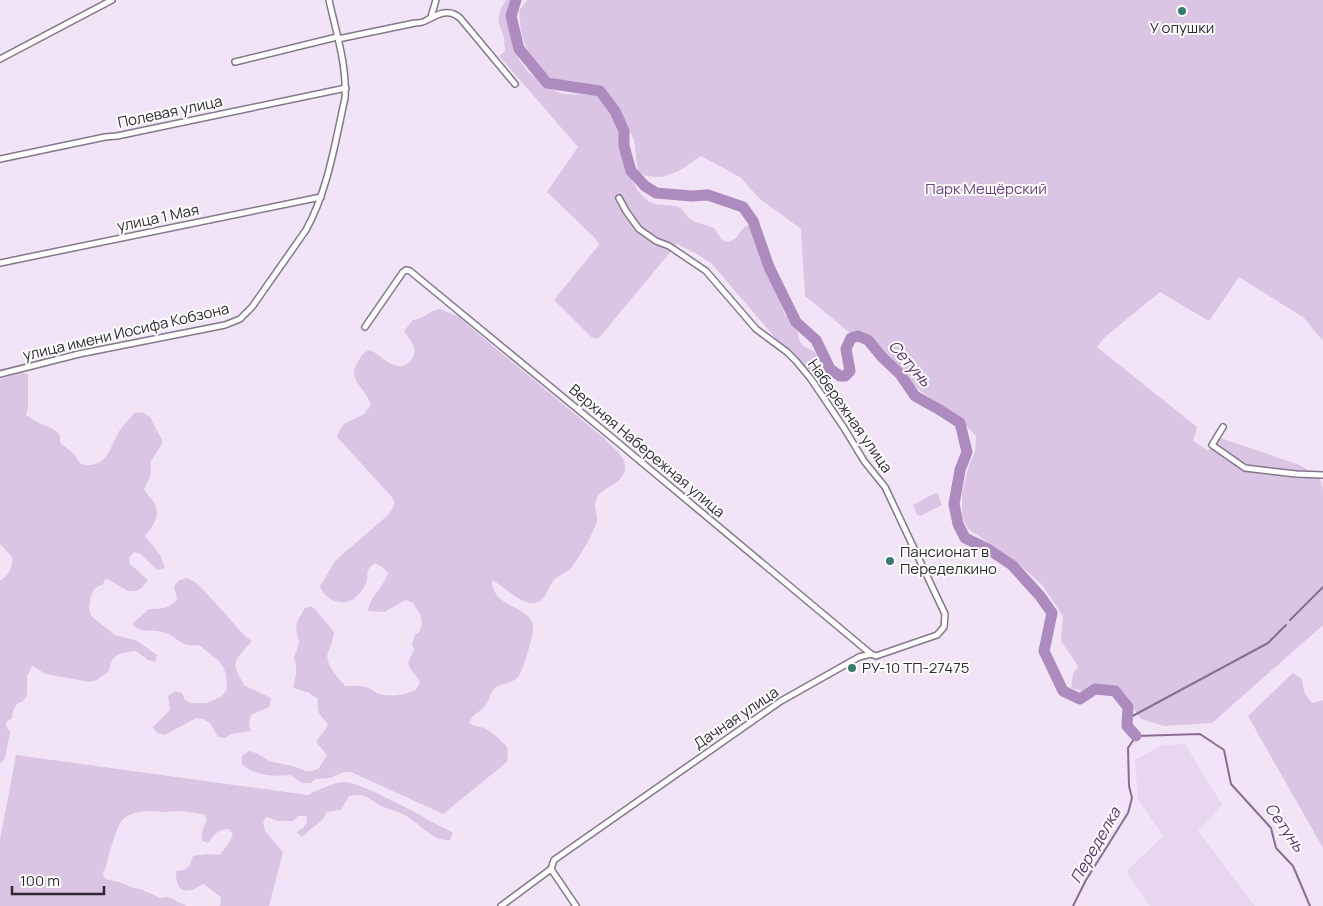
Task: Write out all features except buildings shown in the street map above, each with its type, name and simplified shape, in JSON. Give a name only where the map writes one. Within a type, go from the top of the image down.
[{"type":"street","points":[[0,59],[112,0]]},
{"type":"street","name":"улица имени Иосифа Кобзона","points":[[0,374],[79,354],[225,325],[240,319],[252,307],[306,230],[321,197],[327,176],[346,88],[343,64],[329,0]]},
{"type":"street","points":[[431,17],[436,0]]},
{"type":"street","points":[[235,62],[337,38],[415,24],[445,12],[451,12],[456,14],[516,84]]},
{"type":"street","name":"Полевая улица","points":[[0,159],[346,88]]},
{"type":"street","name":"улица 1 Мая","points":[[0,263],[321,197]]},
{"type":"street","name":"Набережная улица","points":[[619,198],[639,229],[656,241],[669,246],[706,271],[756,329],[787,352],[811,379],[864,462],[885,487],[944,614],[944,627]]},
{"type":"street","name":"Верхняя Набережная улица","points":[[366,327],[403,272],[406,270],[410,271],[871,654]]},
{"type":"street","points":[[1223,427],[1212,446],[1245,468],[1323,475]]},
{"type":"street","name":"Дачная улица","points":[[551,868],[554,860],[782,701],[859,657],[871,654],[876,656],[937,635],[944,627]]},
{"type":"street","points":[[501,906],[551,868],[576,906]]},
{"type":"shaded area","points":[[1185,744],[1222,805],[1198,831],[1255,906],[1150,906],[1126,872],[1163,836],[1138,799],[1135,760],[1162,745]]},
{"type":"green space","points":[[506,0],[514,0],[509,15],[514,47],[519,60],[528,72],[550,89],[563,94],[597,95],[603,99],[619,124],[624,167],[638,191],[648,201],[654,204],[676,206],[682,209],[693,221],[714,228],[722,240],[728,242],[735,239],[744,227],[750,225],[755,230],[785,315],[795,326],[803,346],[815,352],[819,358],[817,365],[812,371],[805,371],[801,368],[711,263],[677,244],[598,339],[591,337],[554,300],[599,245],[595,238],[547,192],[578,147],[499,56],[505,51],[504,37],[498,22],[501,8]]},
{"type":"green space","name":"Парк Мещёрский","points":[[527,0],[1323,0],[1323,341],[1304,318],[1239,277],[1209,321],[1160,292],[1105,337],[1097,347],[1197,427],[1193,441],[1208,451],[1220,438],[1300,465],[1320,479],[1323,490],[1323,625],[1212,723],[1164,726],[1141,719],[1120,691],[1096,685],[1082,691],[1071,688],[1073,674],[1078,666],[1061,641],[1063,616],[1042,585],[1012,558],[968,529],[962,516],[962,492],[969,465],[975,452],[976,436],[963,422],[922,392],[805,296],[801,229],[760,199],[740,177],[701,156],[678,171],[664,176],[647,176],[638,173],[634,140],[611,98],[591,85],[553,79],[538,68],[528,53],[521,32],[519,11]]},
{"type":"green space","points":[[440,309],[460,317],[605,439],[621,456],[625,465],[620,479],[603,491],[597,498],[595,505],[596,524],[581,554],[569,570],[554,580],[542,599],[535,603],[524,601],[492,580],[493,589],[498,596],[504,602],[526,614],[531,619],[533,626],[528,652],[518,677],[494,689],[485,706],[474,715],[469,723],[494,734],[507,747],[507,762],[443,814],[351,772],[344,772],[330,778],[316,779],[310,783],[302,783],[290,775],[271,776],[252,771],[242,764],[242,756],[249,751],[269,761],[306,771],[313,771],[319,768],[327,755],[316,742],[328,724],[318,711],[318,699],[308,692],[293,687],[296,672],[294,658],[299,643],[296,629],[297,622],[304,609],[310,606],[316,610],[334,632],[327,657],[332,670],[345,686],[363,686],[376,693],[394,695],[416,690],[420,683],[408,663],[414,650],[412,643],[415,635],[420,631],[422,623],[421,616],[413,603],[406,600],[384,612],[368,611],[371,601],[388,573],[382,567],[375,563],[371,566],[364,588],[357,596],[347,602],[330,599],[320,586],[336,560],[388,515],[395,503],[391,496],[337,437],[344,424],[364,414],[371,405],[355,378],[355,367],[362,355],[370,350],[394,365],[402,366],[408,363],[413,356],[414,349],[404,331],[413,320]]},
{"type":"green space","points":[[21,373],[28,374],[28,408],[26,415],[57,432],[60,435],[60,443],[72,452],[81,464],[89,465],[101,462],[119,432],[134,413],[143,412],[150,417],[163,442],[151,461],[150,477],[144,489],[154,502],[157,512],[154,524],[145,536],[160,555],[165,568],[157,570],[141,554],[134,552],[129,558],[130,564],[148,580],[140,589],[131,591],[106,579],[102,585],[95,588],[91,595],[89,608],[91,616],[115,635],[137,641],[157,655],[155,662],[148,660],[136,651],[121,653],[112,661],[109,671],[97,680],[90,682],[46,674],[32,666],[27,676],[27,695],[23,701],[17,704],[12,718],[6,722],[10,732],[5,758],[0,764],[0,581],[10,571],[12,557],[0,544],[0,379]]},
{"type":"green space","points":[[935,493],[938,494],[942,505],[920,516],[917,515],[913,505]]},
{"type":"green space","points":[[187,578],[199,585],[246,637],[252,641],[237,658],[235,665],[237,672],[244,685],[271,698],[270,706],[251,715],[249,723],[251,731],[231,734],[225,738],[218,737],[210,723],[196,718],[165,735],[157,733],[153,727],[170,710],[168,696],[175,691],[182,693],[185,700],[191,703],[207,703],[222,696],[227,689],[226,674],[223,667],[219,661],[199,645],[185,644],[166,633],[140,629],[132,624],[149,609],[164,608],[174,603],[177,600],[174,586],[179,580]]},
{"type":"green space","points":[[1293,673],[1302,679],[1305,692],[1313,703],[1323,700],[1323,848],[1248,716]]},
{"type":"green space","points":[[16,755],[308,795],[336,783],[351,783],[371,790],[453,833],[450,840],[437,838],[409,817],[360,795],[349,796],[341,810],[327,812],[302,837],[297,832],[307,823],[306,816],[298,816],[293,821],[278,821],[266,817],[263,823],[265,831],[283,852],[269,906],[220,906],[221,897],[203,884],[186,891],[180,888],[177,882],[176,871],[184,870],[190,865],[193,856],[220,855],[233,834],[229,829],[219,831],[208,843],[202,841],[204,826],[207,821],[204,814],[181,811],[140,812],[128,816],[119,825],[103,873],[105,879],[141,889],[160,898],[168,897],[187,906],[0,906],[0,840]]},
{"type":"waterway","name":"Сетунь","points":[[516,0],[511,16],[519,49],[547,83],[600,91],[615,111],[624,131],[624,146],[631,171],[645,186],[656,193],[692,196],[708,195],[743,207],[753,221],[769,267],[796,322],[816,340],[830,369],[840,376],[845,376],[850,371],[846,349],[851,338],[858,336],[868,340],[900,374],[915,396],[960,423],[967,452],[960,470],[954,504],[958,524],[965,538],[988,549],[1012,565],[1040,596],[1052,613],[1044,651],[1063,691],[1080,699],[1095,689],[1115,691],[1128,707],[1127,726],[1136,736]]},
{"type":"waterway","points":[[1290,620],[1323,587]]},
{"type":"waterway","points":[[1127,719],[1268,643],[1286,625]]},
{"type":"waterway","name":"Сетунь","points":[[1073,906],[1086,880],[1128,813],[1132,798],[1129,786],[1128,748],[1136,736],[1200,734],[1224,750],[1231,784],[1271,828],[1276,848],[1293,866],[1310,906]]},
{"type":"place","name":"У опушки","points":[[1182,11]]},
{"type":"place","name":"Пансионат в Переделкино","points":[[890,561]]},
{"type":"place","name":"РУ-10 ТП-27475","points":[[852,668]]},
{"type":"water label","name":"Переделка","points":[[1095,845]]}]
